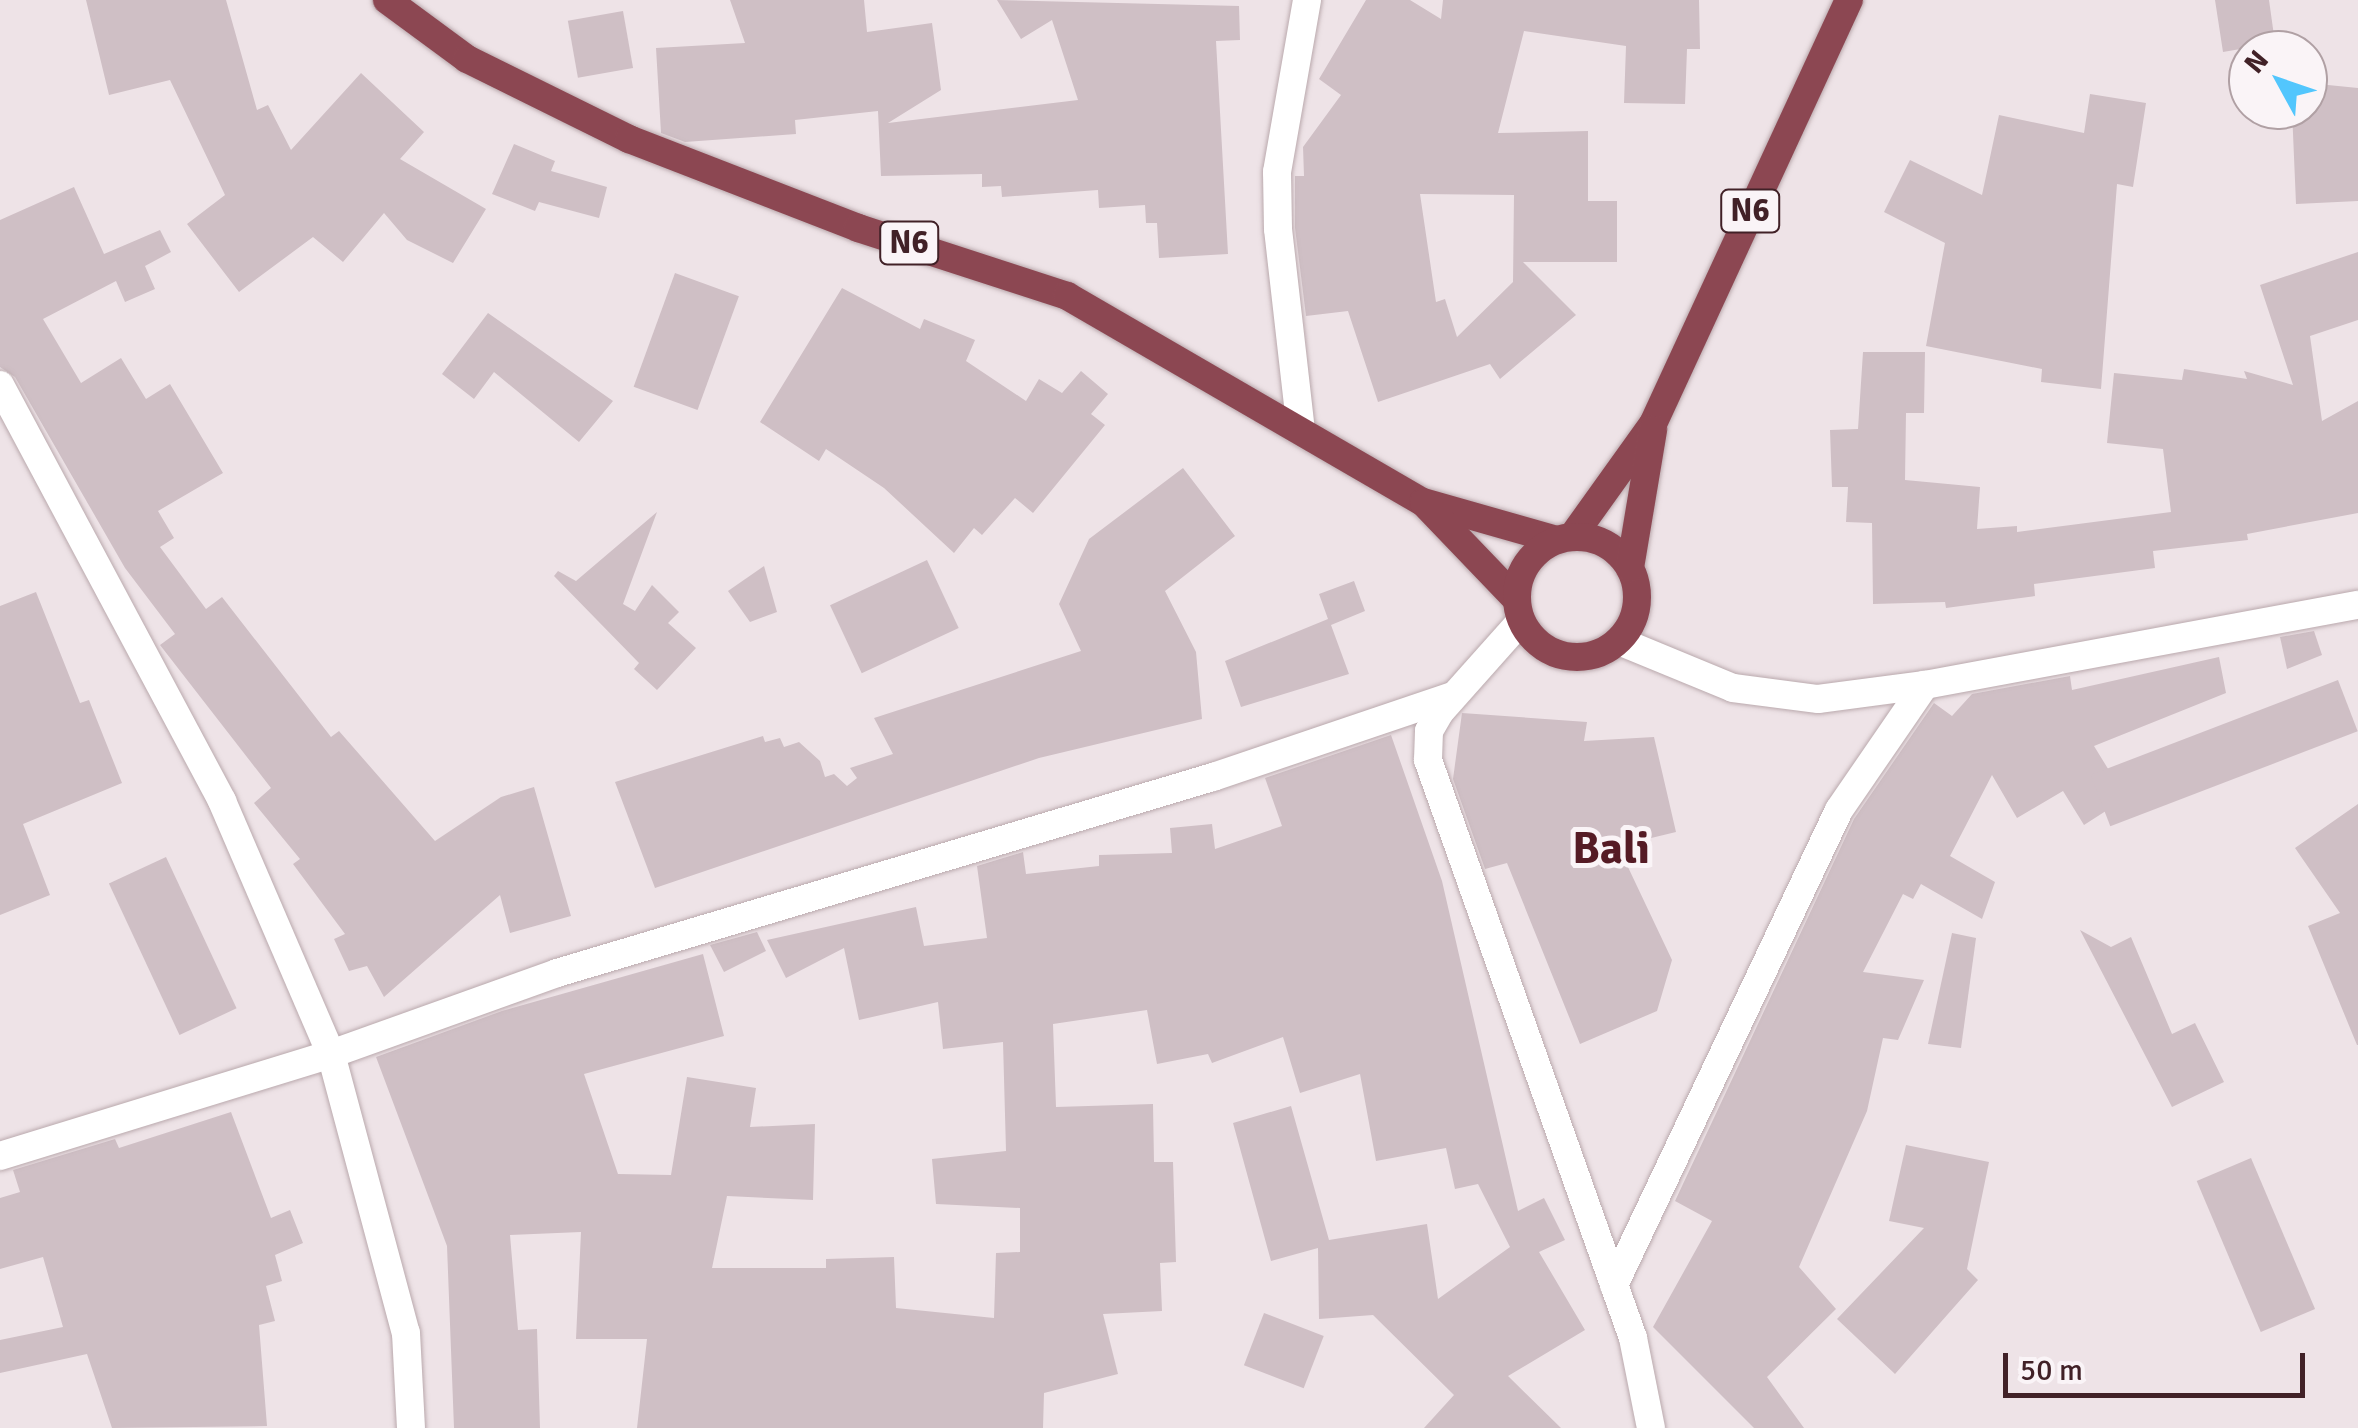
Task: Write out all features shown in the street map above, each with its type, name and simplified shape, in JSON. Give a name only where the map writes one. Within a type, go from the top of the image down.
[{"type":"highway","name":"N6","points":[[387,0],[467,59],[629,139],[858,228],[1067,296],[1423,502],[1564,538],[1594,539],[1630,568]]},
{"type":"highway","name":"N6","points":[[1519,610],[1520,574],[1564,538],[1654,424],[1849,0]]},
{"type":"highway","name":"N6","points":[[1423,502],[1519,610],[1544,646],[1576,658],[1618,641],[1633,619],[1637,593],[1630,568],[1654,424]]},
{"type":"street","points":[[1301,431],[1278,229],[1278,172],[1307,0]]},
{"type":"street","points":[[0,385],[222,801],[330,1054],[406,1334],[411,1428]]},
{"type":"street","points":[[1618,641],[1733,688],[1776,697],[1925,685],[2358,605]]},
{"type":"street","points":[[1519,610],[1452,696],[1430,731],[1428,760],[1614,1285],[1651,1428]]},
{"type":"street","points":[[1614,1285],[1839,810],[1925,685]]},
{"type":"street","points":[[0,1156],[330,1054],[557,972],[1213,776],[1452,696]]},
{"type":"building","points":[[86,0],[226,0],[257,110],[268,105],[291,150],[361,73],[424,132],[400,159],[486,209],[453,263],[407,240],[384,213],[343,262],[313,237],[239,292],[187,224],[225,195],[170,80],[109,95]]},
{"type":"building","points":[[730,0],[864,0],[867,32],[932,23],[941,90],[888,123],[1078,100],[1052,20],[1021,39],[997,0],[1239,6],[1240,40],[1216,41],[1228,254],[1159,258],[1157,223],[1146,223],[1145,205],[1099,208],[1098,190],[1002,197],[1001,186],[982,187],[982,174],[881,176],[878,111],[795,120],[796,134],[685,142],[661,133],[656,48],[745,43]]},
{"type":"building","points":[[1366,0],[1410,0],[1441,19],[1443,0],[1699,0],[1700,49],[1687,49],[1685,104],[1624,103],[1626,46],[1524,31],[1498,133],[1588,131],[1588,201],[1617,201],[1617,262],[1523,262],[1576,315],[1500,379],[1490,364],[1378,402],[1348,311],[1306,316],[1295,228],[1295,176],[1304,176],[1303,147],[1341,95],[1319,79]],"holes":[[[1420,194],[1514,195],[1513,282],[1457,337],[1445,299],[1436,302]]]},
{"type":"building","points":[[2215,0],[2269,0],[2273,30],[2228,30],[2228,51],[2223,52]]},
{"type":"building","points":[[623,11],[633,68],[578,78],[568,21]]},
{"type":"building","points":[[2328,85],[2358,88],[2358,201],[2296,204],[2293,130],[2328,130]]},
{"type":"building","points":[[2090,94],[2146,103],[2133,187],[2117,184],[2101,389],[2041,382],[2042,369],[1926,346],[1945,243],[1884,212],[1910,160],[1982,195],[1999,115],[2084,133]]},
{"type":"building","points":[[514,144],[555,161],[551,171],[607,187],[599,218],[539,202],[535,211],[492,194]]},
{"type":"building","points":[[74,187],[104,254],[160,230],[171,252],[145,266],[155,289],[125,302],[116,281],[43,319],[81,383],[121,358],[146,399],[170,384],[223,473],[158,511],[174,538],[160,547],[206,609],[222,597],[331,737],[339,731],[435,841],[501,797],[534,787],[571,916],[510,933],[500,895],[384,997],[367,966],[349,971],[334,939],[345,934],[293,864],[300,859],[254,803],[271,788],[160,645],[175,634],[125,568],[15,377],[0,367],[0,220]]},
{"type":"building","points":[[2358,252],[2358,320],[2310,336],[2322,421],[2358,401],[2358,513],[2247,534],[2248,540],[2153,551],[2155,568],[2034,584],[2035,596],[1946,608],[1945,602],[1873,604],[1872,523],[1846,522],[1848,487],[1832,487],[1830,430],[1858,429],[1863,352],[1925,352],[1924,413],[1906,413],[1905,480],[1980,487],[1977,529],[2017,526],[2017,532],[2171,512],[2163,449],[2107,443],[2114,373],[2182,380],[2184,369],[2247,379],[2244,371],[2293,385],[2260,285]]},
{"type":"building","points":[[675,273],[739,296],[698,410],[634,387]]},
{"type":"building","points":[[842,288],[920,329],[924,319],[975,340],[966,361],[1026,401],[1039,379],[1062,393],[1081,371],[1108,394],[1091,414],[1105,425],[1033,513],[1015,498],[982,535],[974,528],[954,553],[884,488],[826,449],[819,461],[760,422]]},
{"type":"building","points":[[488,313],[613,401],[579,442],[494,372],[474,399],[442,374]]},
{"type":"building","points":[[1183,468],[1235,536],[1165,591],[1196,652],[1202,719],[1039,758],[655,888],[615,782],[763,736],[765,742],[780,738],[784,747],[799,742],[820,761],[825,777],[834,774],[847,786],[857,778],[850,768],[893,754],[874,718],[1081,651],[1059,604],[1089,539]]},
{"type":"building","points":[[657,512],[623,604],[635,611],[652,585],[679,612],[668,623],[696,648],[657,690],[634,669],[639,663],[554,576],[558,571],[576,581]]},
{"type":"building","points":[[927,560],[959,628],[862,673],[830,605]]},
{"type":"building","points":[[764,566],[777,612],[750,622],[728,591]]},
{"type":"building","points":[[1354,581],[1365,611],[1331,625],[1349,674],[1241,707],[1225,661],[1328,619],[1319,594]]},
{"type":"building","points":[[36,592],[80,703],[89,700],[122,783],[23,824],[50,895],[0,915],[0,606]]},
{"type":"building","points":[[2314,631],[2322,655],[2287,669],[2280,637]]},
{"type":"building","points":[[2219,657],[2226,693],[2094,746],[2126,798],[2084,825],[2063,791],[2017,818],[1992,775],[1950,856],[1995,882],[1982,919],[1921,884],[1913,899],[1903,894],[1863,972],[1924,980],[1898,1040],[1883,1038],[1867,1111],[1799,1267],[1836,1309],[1767,1377],[1804,1428],[1754,1428],[1653,1327],[1712,1221],[1675,1201],[1854,819],[1934,703],[1952,716],[1972,694],[2070,676],[2072,690]]},
{"type":"building","points":[[2338,680],[2358,731],[2110,826],[2091,775]]},
{"type":"building","points":[[1462,713],[1587,722],[1584,741],[1654,737],[1676,832],[1618,846],[1672,960],[1657,1011],[1580,1044],[1507,863],[1485,869],[1453,779]]},
{"type":"building","points":[[1391,735],[1442,881],[1518,1211],[1544,1198],[1565,1240],[1539,1252],[1585,1330],[1508,1376],[1561,1428],[1424,1428],[1454,1395],[1373,1315],[1319,1319],[1318,1248],[1271,1261],[1233,1123],[1291,1106],[1329,1240],[1427,1224],[1438,1299],[1510,1247],[1478,1184],[1455,1189],[1446,1148],[1376,1161],[1360,1074],[1300,1093],[1283,1037],[1212,1063],[1208,1054],[1157,1064],[1147,1010],[1053,1024],[1056,1107],[1153,1104],[1154,1162],[1173,1162],[1176,1262],[1160,1263],[1162,1311],[1103,1314],[1118,1374],[1044,1393],[1043,1428],[637,1428],[647,1339],[576,1339],[581,1232],[510,1235],[518,1330],[537,1329],[540,1428],[454,1428],[447,1246],[376,1057],[502,1011],[703,954],[724,1036],[584,1074],[618,1174],[671,1175],[687,1077],[756,1088],[750,1127],[815,1124],[813,1200],[727,1196],[712,1268],[826,1268],[826,1259],[894,1257],[896,1308],[994,1318],[996,1253],[1020,1252],[1020,1208],[936,1204],[932,1159],[1006,1151],[1003,1042],[943,1049],[938,1002],[859,1020],[844,948],[786,978],[767,940],[916,907],[924,946],[987,938],[977,866],[1023,852],[1026,874],[1099,866],[1099,855],[1172,853],[1170,828],[1212,824],[1215,849],[1282,826],[1265,778]]},
{"type":"building","points":[[2358,804],[2357,1045],[2308,926],[2340,913],[2295,848]]},
{"type":"building","points":[[166,857],[237,1008],[179,1035],[109,884]]},
{"type":"building","points":[[2080,930],[2111,947],[2131,937],[2172,1034],[2195,1023],[2224,1082],[2172,1107]]},
{"type":"building","points":[[757,932],[766,951],[724,972],[710,945]]},
{"type":"building","points":[[1952,933],[1976,938],[1961,1048],[1928,1044]]},
{"type":"building","points":[[231,1112],[271,1218],[290,1210],[303,1243],[275,1255],[282,1281],[266,1286],[275,1321],[259,1325],[267,1426],[112,1428],[87,1354],[0,1373],[0,1340],[63,1327],[43,1257],[0,1269],[0,1198],[20,1192],[13,1170],[115,1139],[119,1148]]},
{"type":"building","points":[[1906,1145],[1989,1162],[1967,1269],[1978,1280],[1895,1374],[1837,1319],[1924,1228],[1889,1221]]},
{"type":"building","points":[[2251,1158],[2315,1309],[2261,1332],[2197,1181]]},
{"type":"building","points":[[1264,1313],[1324,1336],[1304,1388],[1244,1365]]},
{"type":"district","name":"Bali","points":[[1611,849]]}]
